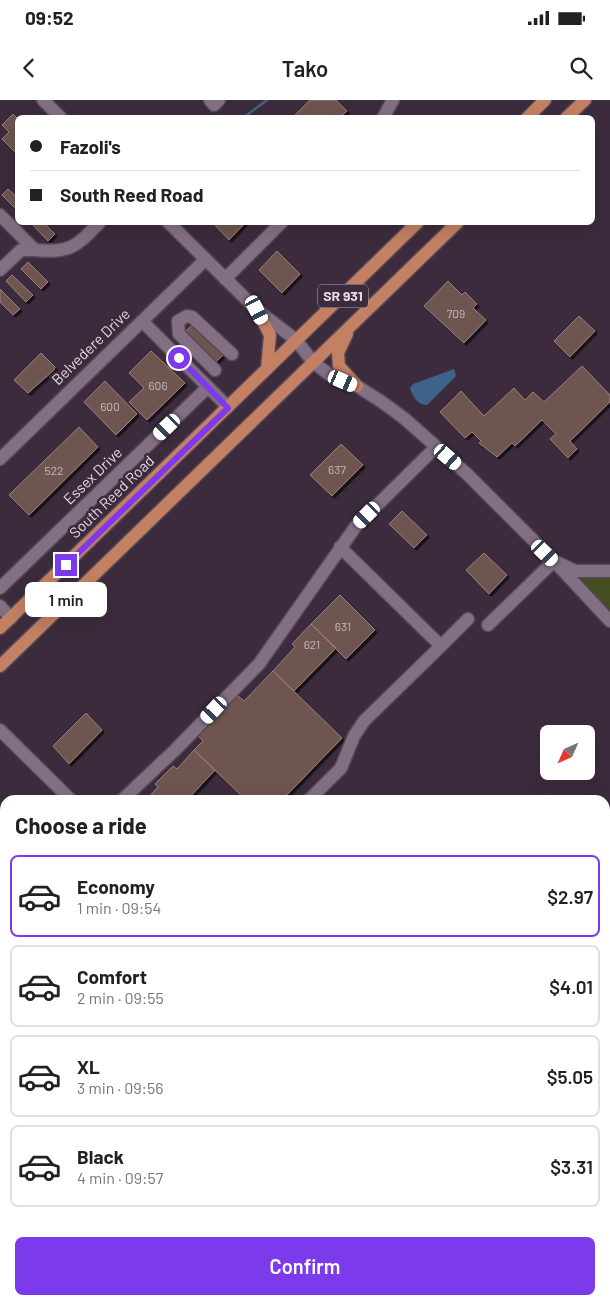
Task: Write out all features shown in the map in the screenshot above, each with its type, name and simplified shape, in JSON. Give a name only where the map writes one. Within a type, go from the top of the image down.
[{"type":"main road","points":[[530,115],[545,100]]},
{"type":"main road","points":[[569,115],[585,100]]},
{"type":"main road","name":"South Reed Road","points":[[0,628],[415,225]]},
{"type":"main road","name":"SR 931","points":[[0,666],[455,225]]},
{"type":"main road","points":[[257,310],[270,335],[267,369]]},
{"type":"main road","points":[[354,323],[338,353],[339,366],[357,386]]},
{"type":"street","points":[[43,100],[58,115]]},
{"type":"street","points":[[210,100],[214,104],[219,100]]},
{"type":"street","points":[[385,115],[393,100]]},
{"type":"street","points":[[0,215],[35,250]]},
{"type":"street","points":[[0,270],[21,250],[55,252],[67,250],[96,225]]},
{"type":"street","points":[[171,225],[257,310],[296,340],[313,362],[330,375],[357,386],[405,419],[467,474],[554,561],[610,621]]},
{"type":"street","points":[[225,279],[279,225]]},
{"type":"street","name":"Belvedere Drive","points":[[0,459],[206,260]]},
{"type":"street","points":[[215,370],[179,334],[178,321],[187,316],[192,317],[232,354]]},
{"type":"street","points":[[142,321],[228,408]]},
{"type":"street","name":"Essex Drive","points":[[0,588],[208,387]]},
{"type":"street","points":[[127,795],[175,750],[259,664],[356,526],[436,447]]},
{"type":"street","points":[[340,547],[441,646]]},
{"type":"street","points":[[554,561],[575,571],[610,571]]},
{"type":"street","points":[[488,624],[554,561]]},
{"type":"street","points":[[0,606],[11,618]]},
{"type":"street","points":[[314,795],[341,768],[354,736],[364,721],[468,619]]},
{"type":"street","points":[[0,730],[66,795]]},
{"type":"green space","points":[[565,567],[610,571],[610,621]]},
{"type":"water","points":[[454,369],[456,376],[427,405],[421,404],[416,400],[410,388],[413,384]]},
{"type":"building","points":[[310,100],[336,100],[347,111],[343,115],[295,115]]},
{"type":"building","points":[[13,114],[15,116],[15,152],[2,139],[9,132],[2,125]]},
{"type":"building","points":[[8,189],[15,195],[15,208],[2,195]]},
{"type":"building","points":[[33,225],[46,225],[55,234],[48,241]]},
{"type":"building","points":[[215,225],[243,225],[229,240]]},
{"type":"building","points":[[277,251],[300,274],[282,293],[259,270]]},
{"type":"building","points":[[28,262],[48,282],[41,289],[21,269]]},
{"type":"building","points":[[12,275],[33,295],[26,302],[6,281]]},
{"type":"building","points":[[448,281],[462,295],[465,292],[477,304],[473,308],[486,320],[464,343],[424,306]]},
{"type":"building","points":[[0,289],[20,309],[13,315],[0,302]]},
{"type":"building","points":[[579,316],[595,331],[570,357],[554,341]]},
{"type":"building","points":[[195,322],[226,352],[213,365],[182,335]]},
{"type":"building","points":[[151,351],[185,383],[147,420],[129,402],[144,388],[129,373]]},
{"type":"building","points":[[41,353],[55,367],[28,393],[14,380]]},
{"type":"building","points":[[582,366],[610,395],[610,402],[570,441],[577,449],[568,458],[550,439],[556,434],[542,420],[515,446],[512,443],[497,457],[479,443],[481,441],[472,432],[465,438],[440,412],[461,391],[484,416],[514,388],[525,400],[533,392],[544,402]]},
{"type":"building","points":[[105,381],[137,414],[116,435],[84,402]]},
{"type":"building","points":[[79,427],[98,447],[29,515],[9,495]]},
{"type":"building","points":[[341,444],[363,465],[332,496],[310,475]]},
{"type":"building","points":[[402,511],[427,535],[414,548],[389,524]]},
{"type":"building","points":[[484,553],[507,575],[489,594],[466,570]]},
{"type":"building","points":[[340,595],[375,630],[346,659],[311,624]]},
{"type":"building","points":[[311,624],[336,648],[294,691],[273,671],[295,647],[292,644]]},
{"type":"building","points":[[273,671],[342,738],[287,795],[241,795],[194,750],[203,741],[198,736],[238,696],[244,701]]},
{"type":"building","points":[[86,713],[102,730],[69,764],[53,746]]},
{"type":"building","points":[[194,750],[215,770],[192,795],[151,795],[158,787],[155,784],[173,766],[177,769]]},
{"type":"waterway","points":[[247,115],[267,100]]},
{"type":"route","points":[[66,565],[228,408],[179,358]]}]
